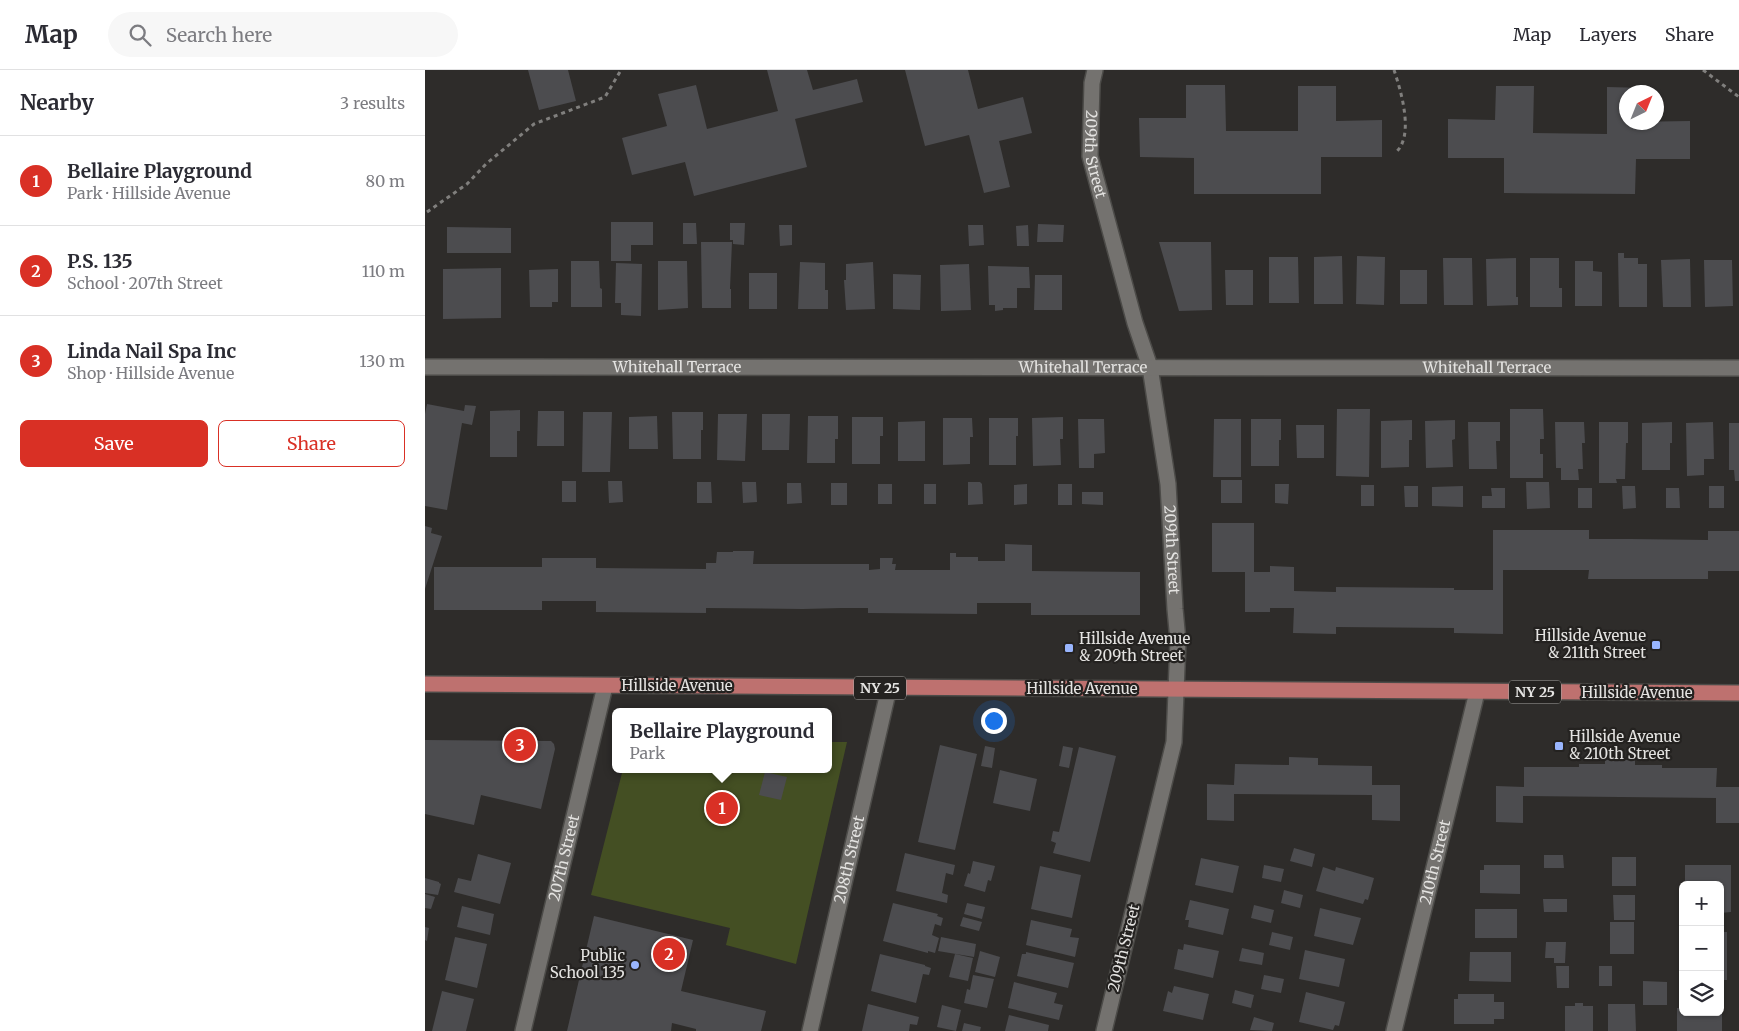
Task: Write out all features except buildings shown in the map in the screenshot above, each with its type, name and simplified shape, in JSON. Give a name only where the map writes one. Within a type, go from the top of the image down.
[{"type":"main road","name":"Hillside Avenue","points":[[425,684],[1739,693]]},
{"type":"street","name":"209th Street","points":[[1095,70],[1092,83],[1090,156],[1135,323],[1150,367],[1169,484],[1178,641],[1174,742],[1104,1031]]},
{"type":"street","name":"Whitehall Terrace","points":[[425,367],[1739,368]]},
{"type":"street","name":"207th Street","points":[[523,1031],[605,686]]},
{"type":"street","name":"208th Street","points":[[810,1031],[889,688]]},
{"type":"street","name":"210th Street","points":[[1394,1031],[1477,692]]},
{"type":"path","points":[[427,212],[467,184],[486,164],[533,124],[605,97],[621,70]]},
{"type":"path","points":[[1394,70],[1403,99],[1405,136],[1401,149],[1395,153]]},
{"type":"path","points":[[1703,70],[1739,97]]},
{"type":"green space","points":[[832,742],[847,742],[796,964],[726,945],[730,928],[591,895],[622,773],[832,773]]},
{"type":"place","name":"Hillside Avenue & 211th Street","points":[[1656,645]]},
{"type":"place","name":"Hillside Avenue & 209th Street","points":[[1069,648]]},
{"type":"place","name":"Linda Nail Spa Inc","points":[[520,745]]},
{"type":"place","name":"Hillside Avenue & 210th Street","points":[[1559,746]]},
{"type":"place","name":"Bellaire Playground","points":[[722,808]]},
{"type":"place","name":"P.S. 135","points":[[669,954]]},
{"type":"place","name":"Public School 135","points":[[635,965]]}]
